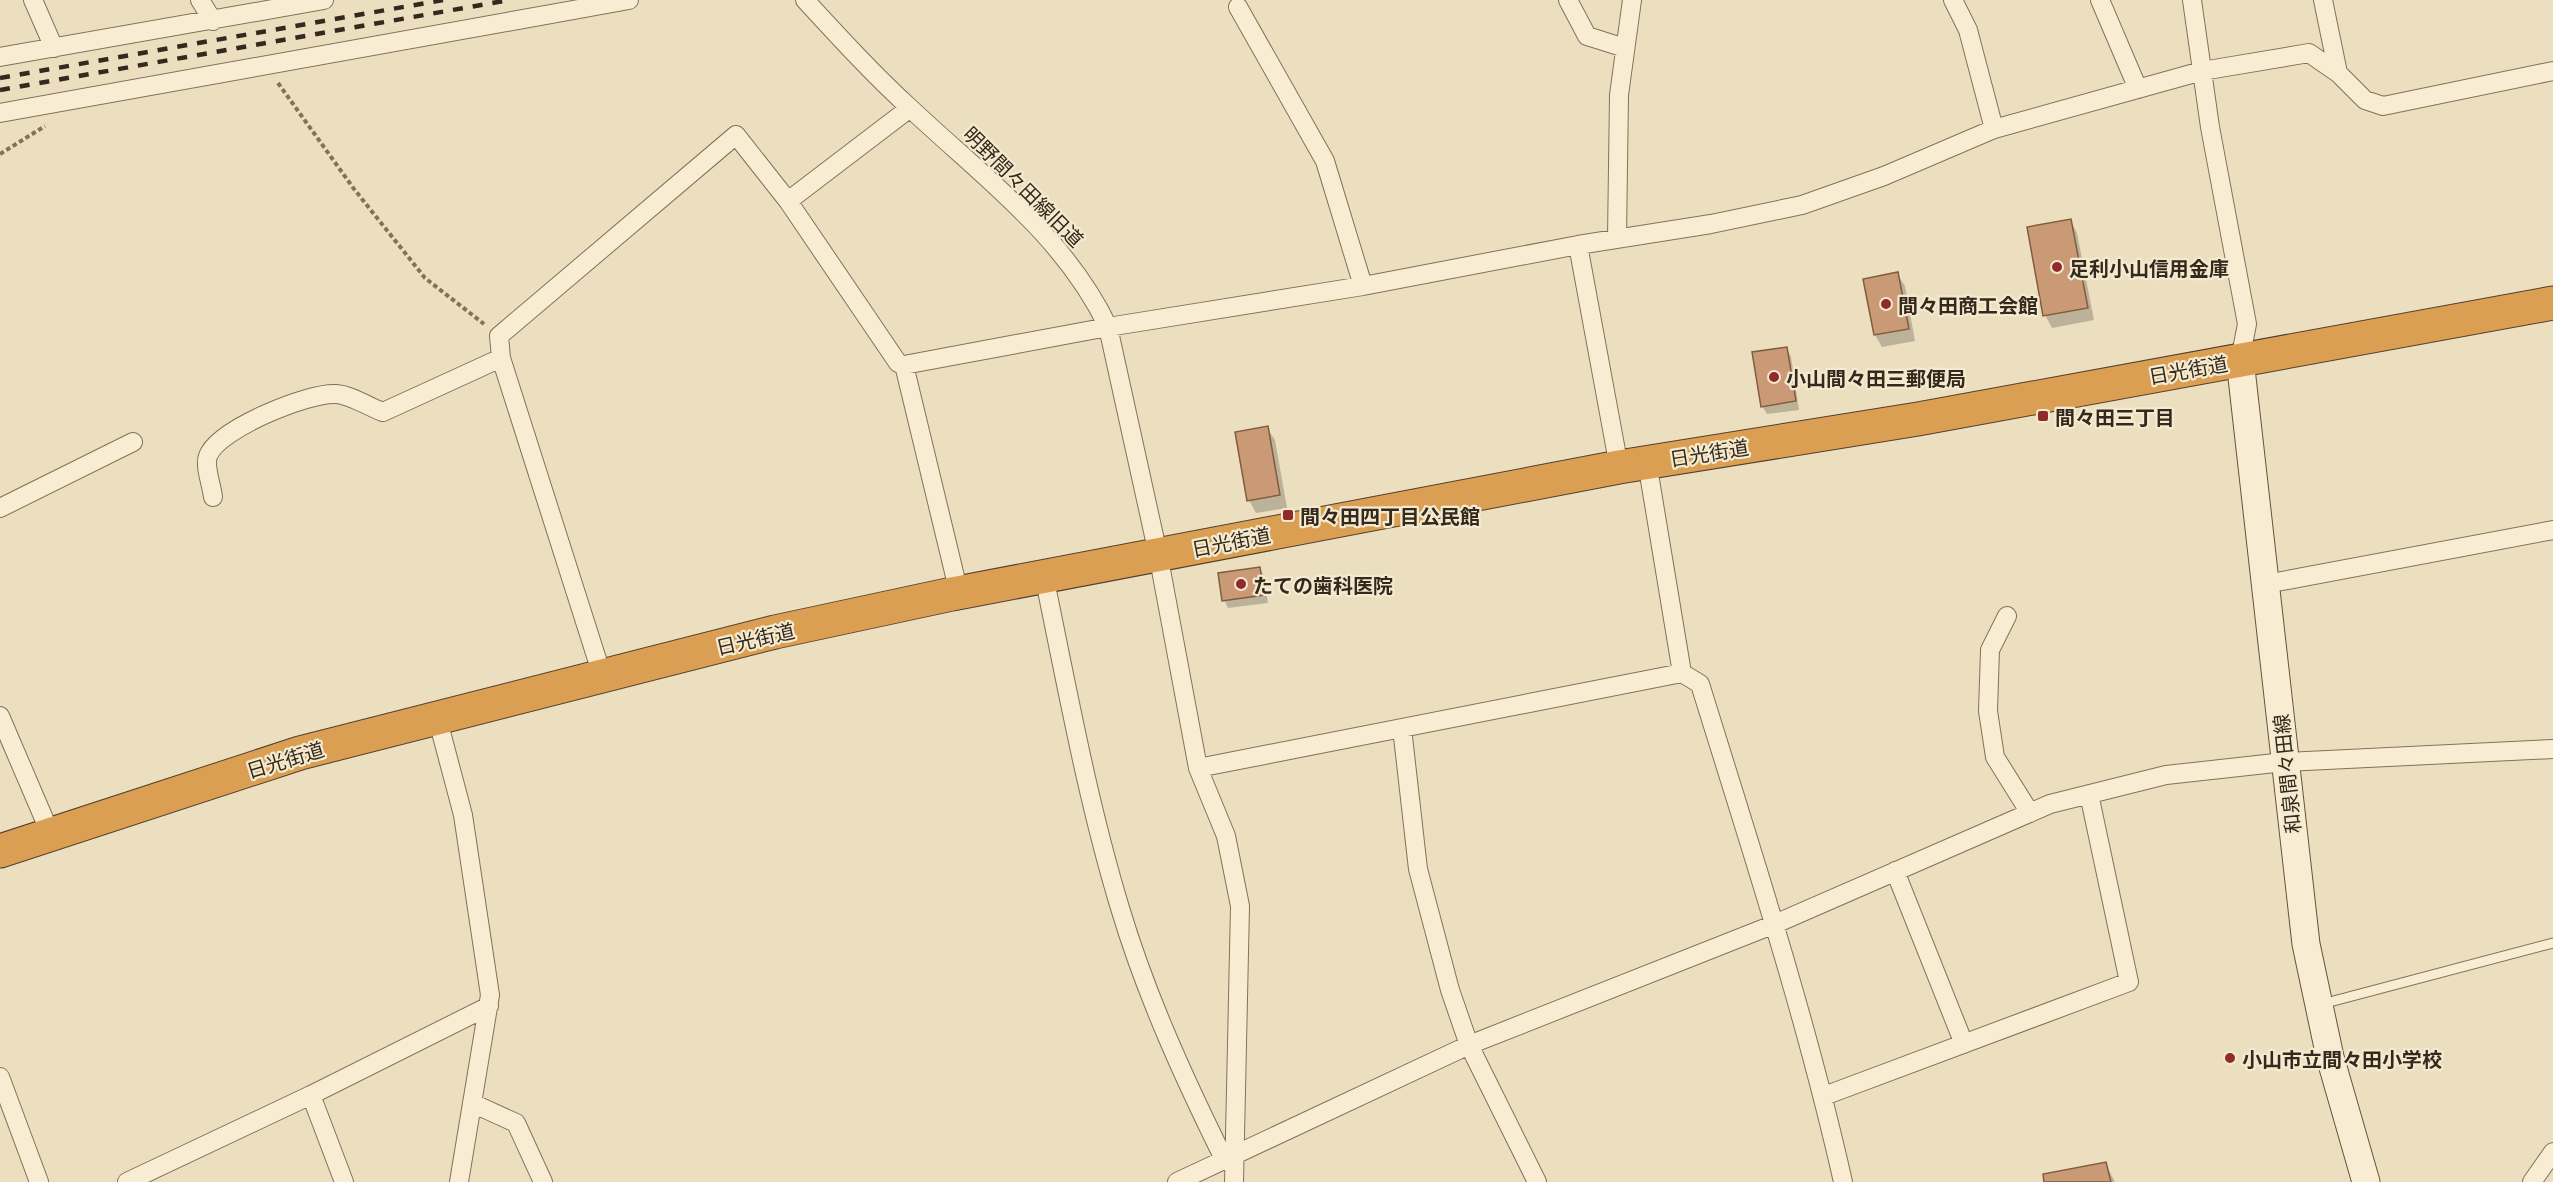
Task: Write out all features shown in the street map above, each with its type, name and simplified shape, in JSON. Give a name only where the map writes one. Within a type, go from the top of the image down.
[{"type":"highway","name":"日光街道","points":[[0,851],[300,753],[775,632],[959,592],[1633,464],[1918,419],[2553,303]]},
{"type":"main road","name":"和泉間々田線","points":[[2240,360],[2306,944],[2317,1005],[2366,1182]]},
{"type":"street","points":[[33,0],[54,48]]},
{"type":"street","points":[[200,0],[213,21]]},
{"type":"street","points":[[0,57],[324,0]]},
{"type":"street","points":[[0,113],[629,0]]},
{"type":"street","name":"明野間々田線旧道","points":[[805,0],[910,108],[1005,194],[1049,239],[1095,299],[1108,327],[1158,554],[1198,768],[1226,836],[1240,906],[1230,1156],[1234,1182]]},
{"type":"street","points":[[1568,0],[1587,36],[1625,48]]},
{"type":"street","points":[[1617,238],[1618,95],[1632,0]]},
{"type":"street","points":[[1953,0],[1968,30],[1994,129]]},
{"type":"street","points":[[2100,0],[2138,89]]},
{"type":"street","points":[[2192,0],[2202,71],[2247,324],[2240,360]]},
{"type":"street","points":[[2323,0],[2338,73]]},
{"type":"street","points":[[1238,8],[1325,160],[1363,286]]},
{"type":"street","points":[[602,675],[501,358],[499,336],[736,135],[788,201],[898,363],[904,365],[1108,327],[1363,286],[1617,238],[1711,224],[1802,205],[1884,176],[1994,129],[2202,71],[2308,53],[2338,73],[2365,100],[2383,106],[2553,71]]},
{"type":"street","points":[[788,201],[910,108]]},
{"type":"street","points":[[1578,245],[1682,673]]},
{"type":"street","points":[[213,497],[207,458],[213,447],[248,423],[319,394],[339,394],[383,412],[501,358]]},
{"type":"street","points":[[904,365],[959,592]]},
{"type":"street","points":[[0,508],[133,442]]},
{"type":"street","points":[[2266,584],[2553,530]]},
{"type":"street","points":[[1044,576],[1098,833],[1120,911],[1174,1057],[1230,1156]]},
{"type":"street","points":[[2007,616],[1990,650],[1988,711],[1995,757],[2030,813]]},
{"type":"street","points":[[1198,768],[1682,673],[1700,684],[1775,924],[1824,1096],[1843,1182]]},
{"type":"street","points":[[0,716],[51,836]]},
{"type":"street","points":[[437,717],[463,815],[490,995],[459,1182]]},
{"type":"street","points":[[1402,728],[1418,869],[1450,990],[1469,1045],[1538,1182]]},
{"type":"street","points":[[1177,1182],[1469,1045],[1775,924],[2050,804],[2166,775],[2284,762],[2553,749]]},
{"type":"street","points":[[1824,1096],[2129,982],[2089,794]]},
{"type":"street","points":[[1895,871],[1964,1044]]},
{"type":"street","points":[[127,1182],[311,1095],[489,1006]]},
{"type":"street","points":[[0,1077],[39,1182]]},
{"type":"street","points":[[311,1095],[344,1182]]},
{"type":"street","points":[[472,1103],[516,1123],[543,1182]]},
{"type":"street","points":[[2532,1182],[2553,1152]]},
{"type":"lane","points":[[2317,1005],[2553,943]]},
{"type":"path","points":[[270,64],[273,75],[354,189],[425,278],[499,336]]},
{"type":"path","points":[[0,154],[46,125]]},
{"type":"building","name":"足利小山信用金庫","points":[[2071,219],[2088,308],[2043,316],[2027,227]]},
{"type":"building","name":"間々田商工会館","points":[[1898,272],[1909,329],[1874,335],[1863,279]]},
{"type":"building","name":"小山間々田三郵便局","points":[[1787,347],[1796,401],[1761,407],[1752,352]]},
{"type":"building","points":[[1268,426],[1280,495],[1247,501],[1235,432]]},
{"type":"building","name":"たての歯科医院","points":[[1260,567],[1264,595],[1222,601],[1218,573]]},
{"type":"building","points":[[2106,1162],[2111,1182],[2044,1182],[2043,1174]]},
{"type":"railway","points":[[0,78],[443,0]]},
{"type":"railway","points":[[0,90],[509,0]]},
{"type":"place","name":"足利小山信用金庫","points":[[2057,267]]},
{"type":"place","name":"間々田商工会館","points":[[1886,304]]},
{"type":"place","name":"小山間々田三郵便局","points":[[1774,377]]},
{"type":"place","name":"間々田三丁目","points":[[2043,416]]},
{"type":"place","name":"間々田四丁目公民館","points":[[1288,515]]},
{"type":"place","name":"たての歯科医院","points":[[1241,584]]},
{"type":"place","name":"小山市立間々田小学校","points":[[2230,1058]]}]
